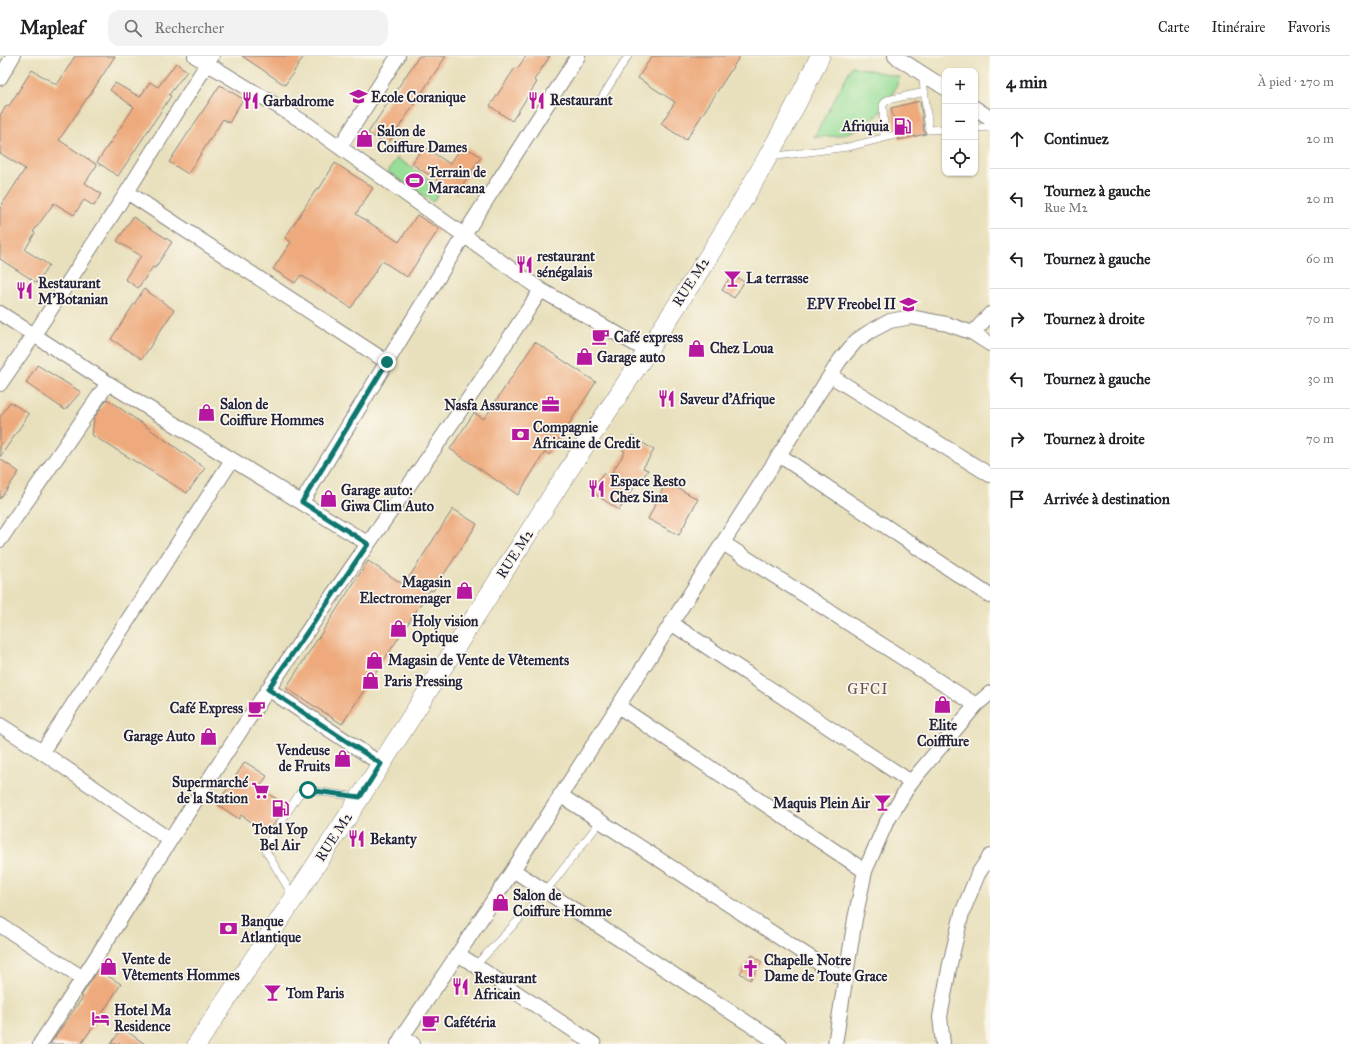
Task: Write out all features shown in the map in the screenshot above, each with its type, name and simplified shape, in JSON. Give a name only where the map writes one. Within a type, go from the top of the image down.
[{"type":"main road","name":"RUE M2","points":[[197,1044],[360,797],[708,256],[767,157],[804,90],[820,56]]},
{"type":"street","points":[[0,78],[13,56]]},
{"type":"street","points":[[195,56],[210,60],[307,124],[542,290],[647,351]]},
{"type":"street","points":[[340,147],[398,56]]},
{"type":"street","points":[[302,502],[464,235],[578,56]]},
{"type":"street","points":[[895,56],[942,86]]},
{"type":"street","points":[[0,384],[34,335],[127,192],[210,60]]},
{"type":"street","points":[[978,110],[990,118]]},
{"type":"street","points":[[127,192],[387,362]]},
{"type":"street","points":[[40,1044],[268,689],[461,411],[542,290]]},
{"type":"street","points":[[0,313],[108,383],[368,544]]},
{"type":"street","points":[[973,333],[990,314]]},
{"type":"street","points":[[404,1042],[458,954],[840,360],[856,341],[869,332],[890,321],[911,317],[947,324],[973,333],[990,344]]},
{"type":"street","points":[[831,376],[990,474]]},
{"type":"street","points":[[0,540],[108,383]]},
{"type":"street","points":[[779,455],[990,596]]},
{"type":"street","points":[[42,752],[232,460]]},
{"type":"street","points":[[723,542],[976,704]]},
{"type":"street","points":[[671,623],[911,782]]},
{"type":"street","points":[[268,689],[381,764]]},
{"type":"street","points":[[835,1044],[855,919],[865,871],[885,825],[911,782],[976,704],[990,693]]},
{"type":"street","points":[[618,706],[865,871]]},
{"type":"street","points":[[0,725],[170,840]]},
{"type":"street","points":[[560,795],[845,980]]},
{"type":"street","points":[[943,1044],[940,1017],[962,913],[978,874],[990,856]]},
{"type":"street","points":[[513,870],[780,1044]]},
{"type":"street","points":[[0,925],[83,978]]},
{"type":"street","points":[[458,954],[594,1044]]},
{"type":"lane","points":[[599,102],[628,56]]},
{"type":"lane","points":[[922,73],[929,130],[942,129]]},
{"type":"lane","points":[[884,138],[884,102],[887,100],[925,92]]},
{"type":"lane","points":[[978,128],[990,127]]},
{"type":"lane","points":[[767,157],[848,147],[895,135]]},
{"type":"lane","points":[[294,898],[266,850],[266,846],[299,794],[308,790],[360,797]]},
{"type":"lane","points":[[475,966],[546,891],[601,821]]},
{"type":"green space","points":[[852,66],[900,77],[891,98],[877,116],[858,129],[837,136],[814,137]]},
{"type":"green space","name":"Terrain de Maracana","points":[[397,158],[442,188],[433,202],[388,172]]},
{"type":"building","points":[[75,56],[115,56],[59,140],[97,165],[85,183],[101,194],[94,206],[84,200],[74,215],[54,203],[33,232],[35,233],[25,250],[49,265],[37,283],[0,259],[0,208],[25,169],[0,153],[0,115],[7,105],[9,106],[32,70],[57,85]]},
{"type":"building","points":[[242,56],[304,56],[285,85]]},
{"type":"building","points":[[419,56],[446,56],[387,145],[368,133]]},
{"type":"building","points":[[526,56],[550,56],[534,80],[537,82],[512,121],[490,106],[515,68],[517,69]]},
{"type":"building","points":[[652,56],[740,56],[686,140],[661,124],[675,102],[638,78]]},
{"type":"building","points":[[176,63],[187,71],[169,95],[171,96],[118,176],[97,162],[134,107],[110,90],[115,83],[140,97],[150,82],[158,87]]},
{"type":"building","points":[[220,85],[243,99],[229,123],[223,119],[188,174],[169,162]]},
{"type":"building","points":[[920,101],[924,131],[926,134],[898,140],[900,134],[896,130],[891,108]]},
{"type":"building","points":[[463,145],[481,157],[457,193],[412,164],[423,146],[450,164]]},
{"type":"building","points":[[335,163],[373,188],[356,214],[399,242],[417,215],[439,229],[407,277],[382,261],[351,308],[301,275],[295,283],[273,269],[291,242],[285,238]]},
{"type":"building","points":[[133,217],[172,242],[155,268],[153,267],[138,288],[125,279],[141,256],[117,241]]},
{"type":"building","points":[[732,274],[744,282],[734,298],[722,290]]},
{"type":"building","points":[[144,289],[174,310],[142,359],[111,339]]},
{"type":"building","points":[[535,342],[596,382],[549,455],[545,452],[518,495],[450,449],[474,413],[484,419]]},
{"type":"building","points":[[37,365],[81,392],[65,410],[26,383]]},
{"type":"building","points":[[107,399],[205,468],[187,493],[92,435],[94,418]]},
{"type":"building","points":[[10,402],[29,414],[0,457],[0,417]]},
{"type":"building","points":[[632,436],[654,450],[643,468],[648,470],[619,510],[592,492],[604,473],[609,477],[625,452],[623,450]]},
{"type":"building","points":[[0,459],[19,472],[0,499]]},
{"type":"building","points":[[666,482],[698,499],[679,535],[648,519]]},
{"type":"building","points":[[453,509],[477,524],[433,591],[430,590],[342,724],[286,688],[368,561],[404,585]]},
{"type":"building","points":[[245,762],[267,776],[259,788],[286,805],[268,833],[241,815],[239,819],[217,804]]},
{"type":"building","points":[[752,955],[762,962],[750,980],[740,973]]},
{"type":"building","points":[[98,970],[121,984],[81,1044],[50,1044],[83,997],[81,996]]},
{"type":"building","points":[[122,1028],[145,1044],[111,1044]]},
{"type":"place","name":"Ecole Coranique","points":[[358,97]]},
{"type":"place","name":"Restaurant","points":[[537,100]]},
{"type":"place","name":"Garbadrome","points":[[250,101]]},
{"type":"place","name":"Afriquia","points":[[902,126]]},
{"type":"place","name":"Salon de Coiffure Dames","points":[[364,139]]},
{"type":"place","name":"Terrain de Maracana","points":[[415,180]]},
{"type":"place","name":"restaurant sénégalais","points":[[524,264]]},
{"type":"place","name":"La terrasse","points":[[733,278]]},
{"type":"place","name":"Restaurant M'Botanian","points":[[25,291]]},
{"type":"place","name":"EPV Freobel II","points":[[909,304]]},
{"type":"place","name":"Café express","points":[[601,337]]},
{"type":"place","name":"Chez Loua","points":[[697,348]]},
{"type":"place","name":"Garage auto","points":[[584,357]]},
{"type":"place","name":"Saveur d'Afrique","points":[[667,399]]},
{"type":"place","name":"Nasfa Assurance","points":[[551,405]]},
{"type":"place","name":"Salon de Coiffure Hommes","points":[[207,412]]},
{"type":"place","name":"Compagnie Africaine de Credit","points":[[520,435]]},
{"type":"place","name":"Espace Resto Chez Sina","points":[[597,489]]},
{"type":"place","name":"Garage auto: Giwa Clim Auto","points":[[328,498]]},
{"type":"place","name":"Magasin Electromenager","points":[[464,590]]},
{"type":"place","name":"Holy vision Optique","points":[[399,629]]},
{"type":"place","name":"Magasin de Vente de Vêtements","points":[[375,660]]},
{"type":"place","name":"Paris Pressing","points":[[371,681]]},
{"type":"place","name":"Elite Coifffure","points":[[943,705]]},
{"type":"place","name":"Café Express","points":[[256,708]]},
{"type":"place","name":"Garage Auto","points":[[208,736]]},
{"type":"place","name":"Vendeuse de Fruits","points":[[343,758]]},
{"type":"place","name":"Supermarché de la Station","points":[[261,790]]},
{"type":"place","name":"Maquis Plein Air","points":[[883,803]]},
{"type":"place","name":"Total Yop Bel Air","points":[[280,809]]},
{"type":"place","name":"Bekanty","points":[[357,839]]},
{"type":"place","name":"Salon de Coiffure Homme","points":[[500,903]]},
{"type":"place","name":"Banque Atlantique","points":[[228,929]]},
{"type":"place","name":"Vente de Vêtements Hommes","points":[[109,967]]},
{"type":"place","name":"Chapelle Notre Dame de Toute Grace","points":[[751,968]]},
{"type":"place","name":"Restaurant Africain","points":[[461,986]]},
{"type":"place","name":"Tom Paris","points":[[273,993]]},
{"type":"place","name":"Hotel Ma Residence","points":[[101,1018]]},
{"type":"place","name":"Cafétéria","points":[[431,1022]]},
{"type":"district","name":"GFCI","points":[[868,689]]},
{"type":"route","points":[[308,790],[360,797],[381,764],[268,689],[368,544],[302,502],[387,362]]}]
